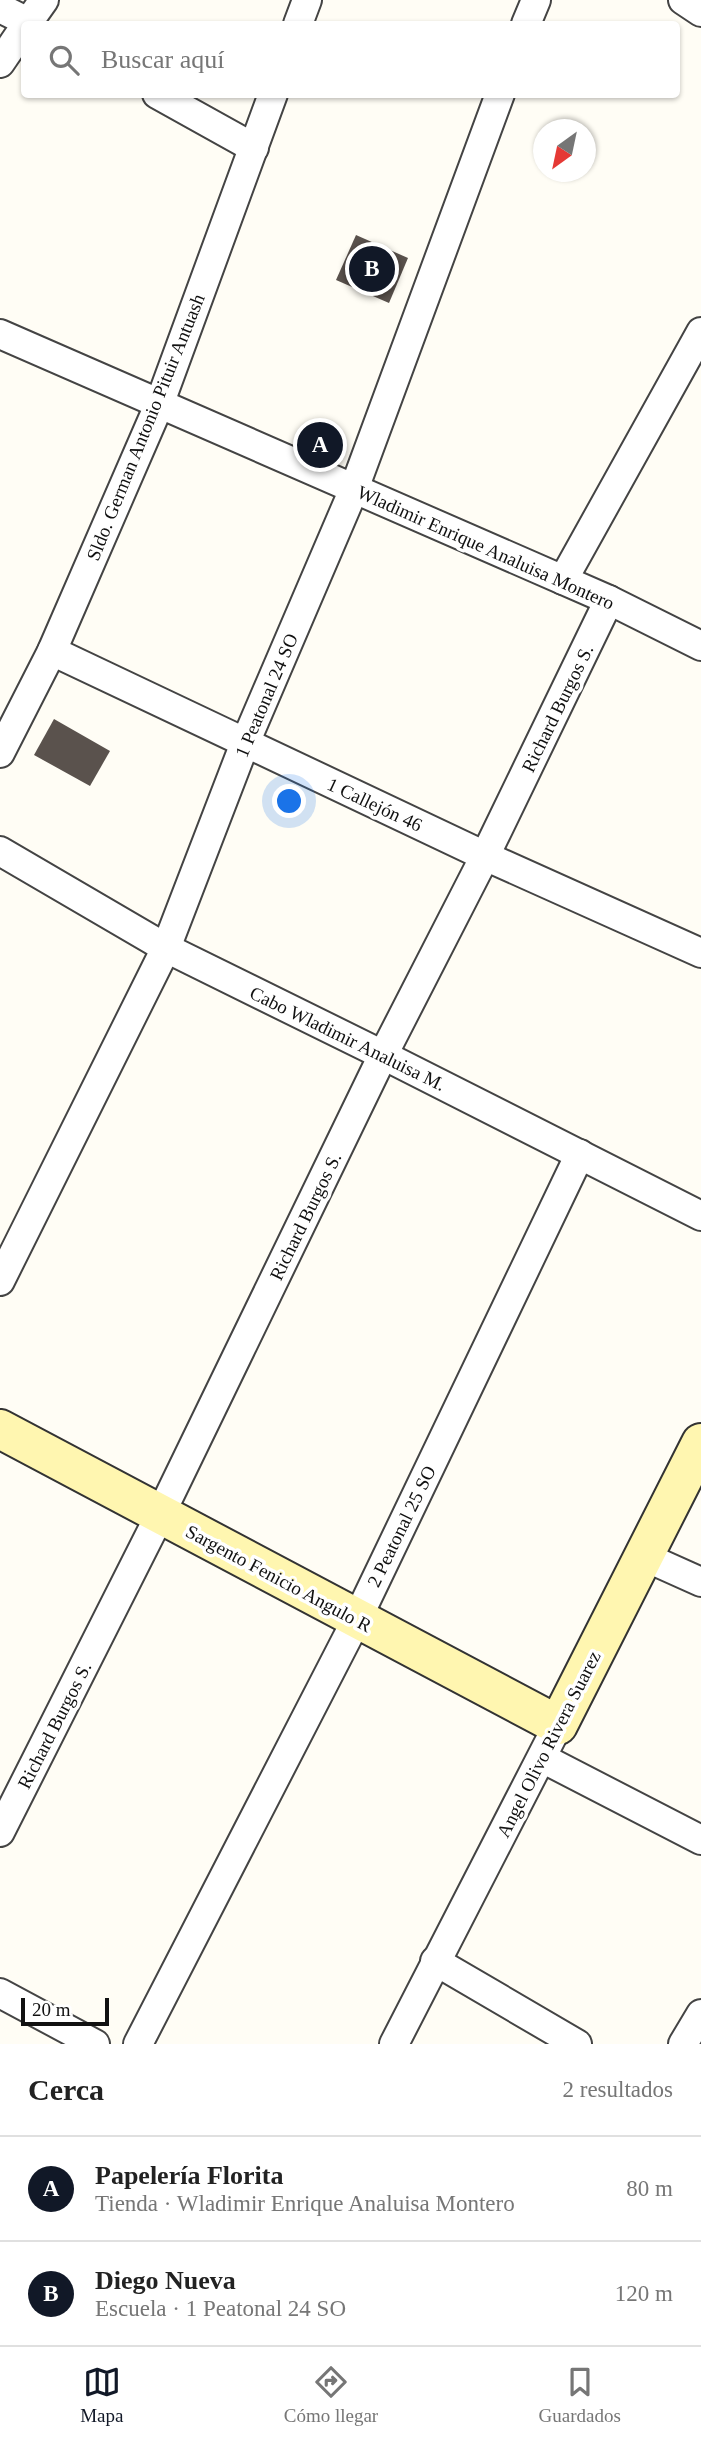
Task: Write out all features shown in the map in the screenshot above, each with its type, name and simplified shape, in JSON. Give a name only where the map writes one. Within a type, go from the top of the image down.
[{"type":"street","points":[[299,21],[307,0]]},
{"type":"street","points":[[527,21],[536,0]]},
{"type":"street","points":[[683,0],[701,12]]},
{"type":"street","points":[[0,8],[31,20]]},
{"type":"street","points":[[0,63],[21,34]]},
{"type":"street","points":[[165,98],[254,148]]},
{"type":"street","name":"Sldo. German Antonio Pituir Antuash","points":[[0,753],[52,651],[159,405],[272,98]]},
{"type":"street","name":"1 Peatonal 24 SO","points":[[0,1281],[166,948],[245,743],[354,489],[499,98]]},
{"type":"street","points":[[563,580],[701,332]]},
{"type":"street","name":"Wladimir Enrique Analuisa Montero","points":[[0,334],[609,600],[701,646]]},
{"type":"street","name":"Richard Burgos S.","points":[[0,1832],[160,1515],[383,1055],[485,856],[609,600]]},
{"type":"street","name":"1 Callejón 46","points":[[52,651],[485,856],[701,953]]},
{"type":"street","name":"Cabo Wladimir Analuisa M.","points":[[0,851],[166,948],[701,1216]]},
{"type":"street","name":"2 Peatonal 25 SO","points":[[138,2044],[357,1619],[580,1154]]},
{"type":"street","name":"Sargento Fenicio Angulo R","points":[[0,1429],[357,1619],[701,1840]]},
{"type":"street","name":"Angel Olivo Rivera Suarez","points":[[394,2044],[701,1444]]},
{"type":"street","points":[[643,1556],[701,1582]]},
{"type":"street","points":[[435,1961],[578,2044]]},
{"type":"street","points":[[0,1993],[95,2044]]},
{"type":"street","points":[[683,2044],[701,2014]]},
{"type":"building","points":[[356,235],[408,258],[389,303],[336,280]]},
{"type":"building","points":[[308,422],[343,435],[331,468],[296,455]]},
{"type":"building","points":[[54,719],[110,751],[90,786],[34,755]]},
{"type":"place","name":"Diego Nueva","points":[[372,269]]},
{"type":"place","name":"Papelería Florita","points":[[320,445]]}]
